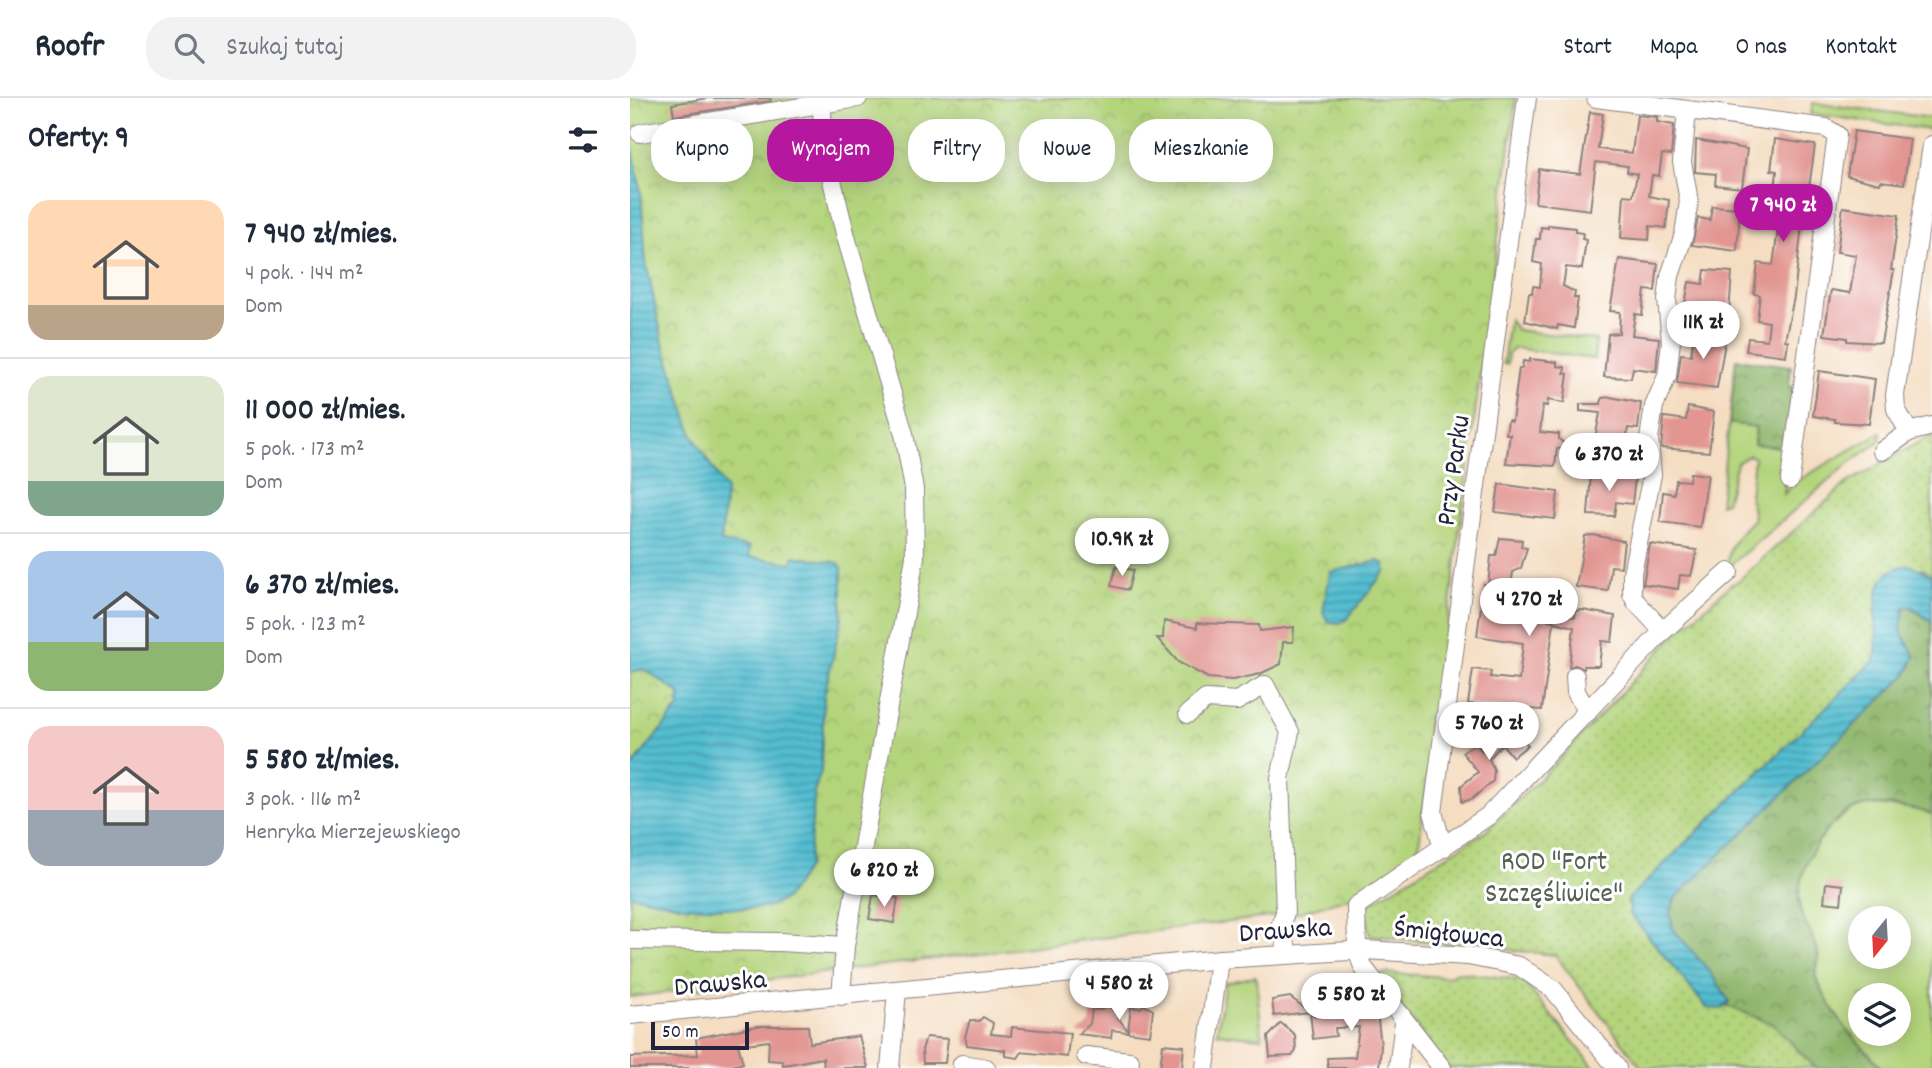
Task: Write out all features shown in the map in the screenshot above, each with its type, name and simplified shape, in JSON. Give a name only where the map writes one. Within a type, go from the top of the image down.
[{"type":"street","points":[[640,133],[820,101],[858,98]]},
{"type":"street","name":"Przy Parku","points":[[1443,848],[1433,812],[1527,98]]},
{"type":"street","points":[[1596,98],[1826,128],[1836,132],[1790,480]]},
{"type":"street","points":[[820,101],[825,152],[846,237],[904,434],[914,489],[915,557],[845,946],[841,996]]},
{"type":"street","points":[[1660,627],[1636,602],[1632,594],[1632,573],[1652,475],[1649,439],[1654,406],[1667,376],[1671,341],[1667,300],[1670,276],[1684,234],[1689,201],[1682,162],[1687,111]]},
{"type":"street","points":[[1909,432],[1896,409],[1895,395],[1932,145]]},
{"type":"street","points":[[1882,451],[1909,432],[1932,426]]},
{"type":"street","name":"Drawska","points":[[630,1015],[1219,959],[1287,931],[1357,950],[1356,906],[1488,817],[1588,712],[1660,627],[1729,572]]},
{"type":"street","points":[[1575,676],[1576,692],[1588,712]]},
{"type":"street","points":[[1188,714],[1206,699],[1237,701],[1265,685],[1286,720],[1289,743],[1280,778],[1287,931]]},
{"type":"street","points":[[630,940],[780,942],[845,946]]},
{"type":"street","points":[[1357,950],[1363,967],[1442,1068]]},
{"type":"street","name":"Śmigłowca","points":[[1357,950],[1468,956],[1519,965],[1553,989],[1617,1068]]},
{"type":"street","points":[[1205,1068],[1219,959]]},
{"type":"street","points":[[890,1068],[897,991]]},
{"type":"street","points":[[1398,1068],[1404,1021]]},
{"type":"street","points":[[1086,1056],[1130,1061],[1129,1068]]},
{"type":"street","points":[[962,1064],[986,1068]]},
{"type":"green space","points":[[630,98],[1516,98],[1418,852],[1348,898],[1293,914],[630,997]]},
{"type":"green space","points":[[1813,103],[1932,118],[1932,130],[1811,114]]},
{"type":"green space","points":[[1509,319],[1517,330],[1596,340],[1594,359],[1515,348],[1508,354],[1507,364],[1503,364]]},
{"type":"green space","points":[[1736,359],[1791,366],[1789,384],[1797,394],[1789,448],[1754,444],[1756,427],[1729,423]]},
{"type":"green space","points":[[1729,423],[1756,427],[1754,443],[1789,448],[1784,494],[1794,483],[1881,432],[1880,441],[1848,464],[1728,567],[1732,546],[1754,519],[1750,496],[1754,458],[1750,455],[1737,463],[1726,502],[1720,504]]},
{"type":"green space","name":"ROD \"Fort Szczęśliwice\"","points":[[1932,435],[1932,575],[1922,568],[1875,611],[1878,644],[1875,660],[1627,903],[1722,1009],[1727,1006],[1773,1024],[1815,1068],[1642,1068],[1555,955],[1501,949],[1502,946],[1495,942],[1488,948],[1370,935],[1363,908],[1486,831],[1556,763],[1673,637],[1730,585],[1737,582],[1847,483]]},
{"type":"green space","points":[[1907,605],[1932,622],[1932,814],[1889,805],[1863,806],[1851,810],[1829,828],[1804,869],[1800,883],[1800,908],[1817,951],[1815,976],[1829,1003],[1848,1030],[1848,1046],[1862,1046],[1882,1068],[1815,1068],[1773,1024],[1727,1006],[1729,1001],[1710,973],[1673,929],[1670,914],[1675,898],[1906,675],[1913,655],[1901,630],[1904,607]]},
{"type":"green space","points":[[1865,805],[1914,808],[1932,814],[1932,1068],[1882,1068],[1861,1046],[1911,1046],[1911,983],[1848,983],[1848,1032],[1838,1022],[1815,976],[1818,951],[1802,917],[1800,883],[1813,849],[1823,834],[1850,811]]},
{"type":"green space","name":"ROD \"Fort Szczęśliwice\"","points":[[1457,972],[1522,980],[1595,1068],[1449,1068],[1378,977],[1385,973],[1447,977]]},
{"type":"green space","points":[[1256,976],[1262,1038],[1217,1033],[1225,983]]},
{"type":"water","points":[[630,134],[641,192],[646,263],[663,342],[693,436],[726,490],[721,542],[750,547],[749,557],[792,563],[794,556],[839,563],[842,568],[842,617],[824,696],[821,771],[815,789],[808,866],[785,899],[771,906],[750,909],[684,906],[630,895],[630,769],[679,707],[680,694],[644,669],[630,672]]},
{"type":"water","points":[[1378,561],[1384,564],[1386,570],[1347,619],[1340,623],[1328,622],[1323,612],[1330,572]]},
{"type":"water","points":[[1910,565],[1932,575],[1932,622],[1912,607],[1904,607],[1901,631],[1915,657],[1906,675],[1675,898],[1670,913],[1673,929],[1710,972],[1729,1001],[1722,1009],[1707,1008],[1630,914],[1629,898],[1875,660],[1876,602],[1879,589],[1884,577],[1894,569]]},
{"type":"building","points":[[708,98],[770,98],[771,101],[674,116],[672,104]]},
{"type":"building","points":[[1590,112],[1603,114],[1598,149],[1632,153],[1637,115],[1657,117],[1657,122],[1674,125],[1671,155],[1662,154],[1659,176],[1652,175],[1649,196],[1669,200],[1666,228],[1650,226],[1649,240],[1621,238],[1624,195],[1633,196],[1637,174],[1627,172],[1628,166],[1596,162],[1590,210],[1535,203],[1539,169],[1580,174]]},
{"type":"building","points":[[1854,131],[1910,139],[1904,184],[1881,181],[1880,184],[1847,176]]},
{"type":"building","points":[[1775,139],[1815,145],[1809,188],[1806,188],[1794,297],[1785,340],[1788,341],[1786,356],[1746,351],[1748,338],[1767,340],[1769,322],[1757,320],[1760,295],[1754,294],[1758,263],[1773,265],[1778,229],[1763,227],[1767,196],[1771,197],[1772,191],[1775,191],[1777,171],[1771,170]]},
{"type":"building","points":[[1696,140],[1747,149],[1742,188],[1715,185],[1716,174],[1695,172]]},
{"type":"building","points":[[1712,206],[1740,208],[1737,251],[1692,245],[1698,218],[1710,220]]},
{"type":"building","points":[[1843,207],[1899,215],[1891,270],[1894,270],[1881,343],[1847,341],[1847,338],[1824,335],[1831,290],[1850,293],[1856,255],[1837,252]]},
{"type":"building","points":[[1548,225],[1575,228],[1575,232],[1583,233],[1582,239],[1586,240],[1582,269],[1566,267],[1563,286],[1575,292],[1574,298],[1578,298],[1574,328],[1558,325],[1557,329],[1525,321],[1529,293],[1532,293],[1533,286],[1540,287],[1542,264],[1533,262],[1536,239],[1540,239],[1541,227],[1548,228]]},
{"type":"building","points":[[1619,259],[1658,264],[1655,291],[1645,290],[1642,315],[1635,314],[1632,335],[1659,338],[1656,371],[1633,368],[1631,378],[1604,377],[1608,334],[1619,333],[1620,312],[1610,311]]},
{"type":"building","points":[[1705,270],[1732,272],[1729,314],[1684,309],[1689,282],[1703,284]]},
{"type":"building","points":[[1694,333],[1726,337],[1717,388],[1677,383],[1681,354],[1691,355]]},
{"type":"building","points":[[1530,359],[1557,362],[1557,366],[1565,367],[1564,373],[1568,374],[1564,403],[1548,400],[1547,406],[1543,405],[1540,432],[1559,434],[1559,439],[1568,447],[1557,449],[1555,466],[1506,463],[1510,434],[1506,434],[1508,420],[1512,421],[1519,368],[1522,368],[1523,361],[1530,362]]},
{"type":"building","points":[[1819,371],[1875,379],[1869,424],[1835,422],[1835,419],[1813,416]]},
{"type":"building","points":[[1602,398],[1641,403],[1638,429],[1628,428],[1626,444],[1621,444],[1618,454],[1593,449],[1600,413],[1580,411],[1580,404],[1601,404]]},
{"type":"building","points":[[1688,407],[1714,412],[1709,452],[1661,448],[1664,417],[1686,420]]},
{"type":"building","points":[[1600,471],[1635,478],[1632,504],[1616,502],[1614,516],[1588,515],[1591,472]]},
{"type":"building","points":[[1690,473],[1708,475],[1700,527],[1660,522],[1663,492],[1674,494],[1676,480],[1689,481]]},
{"type":"building","points":[[1499,484],[1558,492],[1555,519],[1495,512]]},
{"type":"building","points":[[1585,536],[1624,541],[1621,567],[1611,566],[1608,591],[1576,587]]},
{"type":"building","points":[[1500,538],[1522,540],[1521,547],[1527,548],[1521,568],[1513,572],[1507,613],[1553,621],[1554,615],[1575,617],[1576,611],[1583,610],[1615,616],[1612,642],[1602,641],[1599,666],[1584,666],[1584,669],[1575,665],[1569,667],[1574,627],[1554,622],[1542,710],[1468,704],[1473,669],[1491,671],[1490,677],[1519,680],[1523,643],[1477,636],[1484,584],[1488,585],[1491,556],[1496,556]]},
{"type":"building","points":[[1650,544],[1697,550],[1691,576],[1680,575],[1678,589],[1643,584]]},
{"type":"building","points":[[1116,567],[1133,570],[1128,590],[1111,586]]},
{"type":"building","points":[[1164,621],[1197,628],[1197,623],[1259,625],[1260,631],[1294,627],[1293,642],[1283,642],[1281,664],[1260,674],[1233,680],[1208,678],[1178,662],[1157,638],[1163,638]]},
{"type":"building","points":[[1512,726],[1528,745],[1513,757],[1502,744],[1489,759],[1494,770],[1493,781],[1472,799],[1462,802],[1461,786],[1478,772],[1462,752],[1476,744],[1482,751]]},
{"type":"building","points":[[1826,883],[1843,885],[1841,904],[1824,902]]},
{"type":"building","points":[[873,895],[898,898],[894,923],[869,919]]},
{"type":"building","points":[[1290,997],[1310,1012],[1274,1016],[1272,1000]]},
{"type":"building","points":[[1361,997],[1368,1013],[1377,1012],[1381,1046],[1379,1068],[1328,1068],[1327,1058],[1355,1057],[1359,1027],[1335,1028],[1336,1036],[1313,1039],[1310,1012],[1315,1016],[1320,1009],[1348,1009],[1348,998]]},
{"type":"building","points":[[1144,1005],[1153,1010],[1150,1035],[1112,1030],[1111,1038],[1078,1034],[1090,1024],[1092,1009],[1100,1010],[1105,1007],[1110,1007],[1128,1031],[1131,1007],[1140,1008]]},
{"type":"building","points":[[983,1017],[993,1023],[991,1034],[1011,1036],[1012,1027],[1070,1033],[1067,1057],[1022,1052],[1018,1058],[1005,1056],[1005,1050],[967,1045],[965,1037],[970,1020],[979,1021]]},
{"type":"building","points":[[1281,1023],[1295,1035],[1296,1051],[1292,1056],[1270,1057],[1268,1037]]},
{"type":"building","points":[[757,1026],[808,1026],[810,1043],[859,1036],[868,1068],[824,1068],[823,1058],[783,1065],[782,1061],[768,1060],[769,1041],[738,1045],[743,1063],[726,1068],[630,1068],[630,1057],[698,1055],[696,1038]]},
{"type":"building","points":[[926,1037],[948,1039],[945,1063],[923,1063],[922,1050]]},
{"type":"building","points":[[1163,1044],[1184,1046],[1182,1068],[1160,1068]]}]
